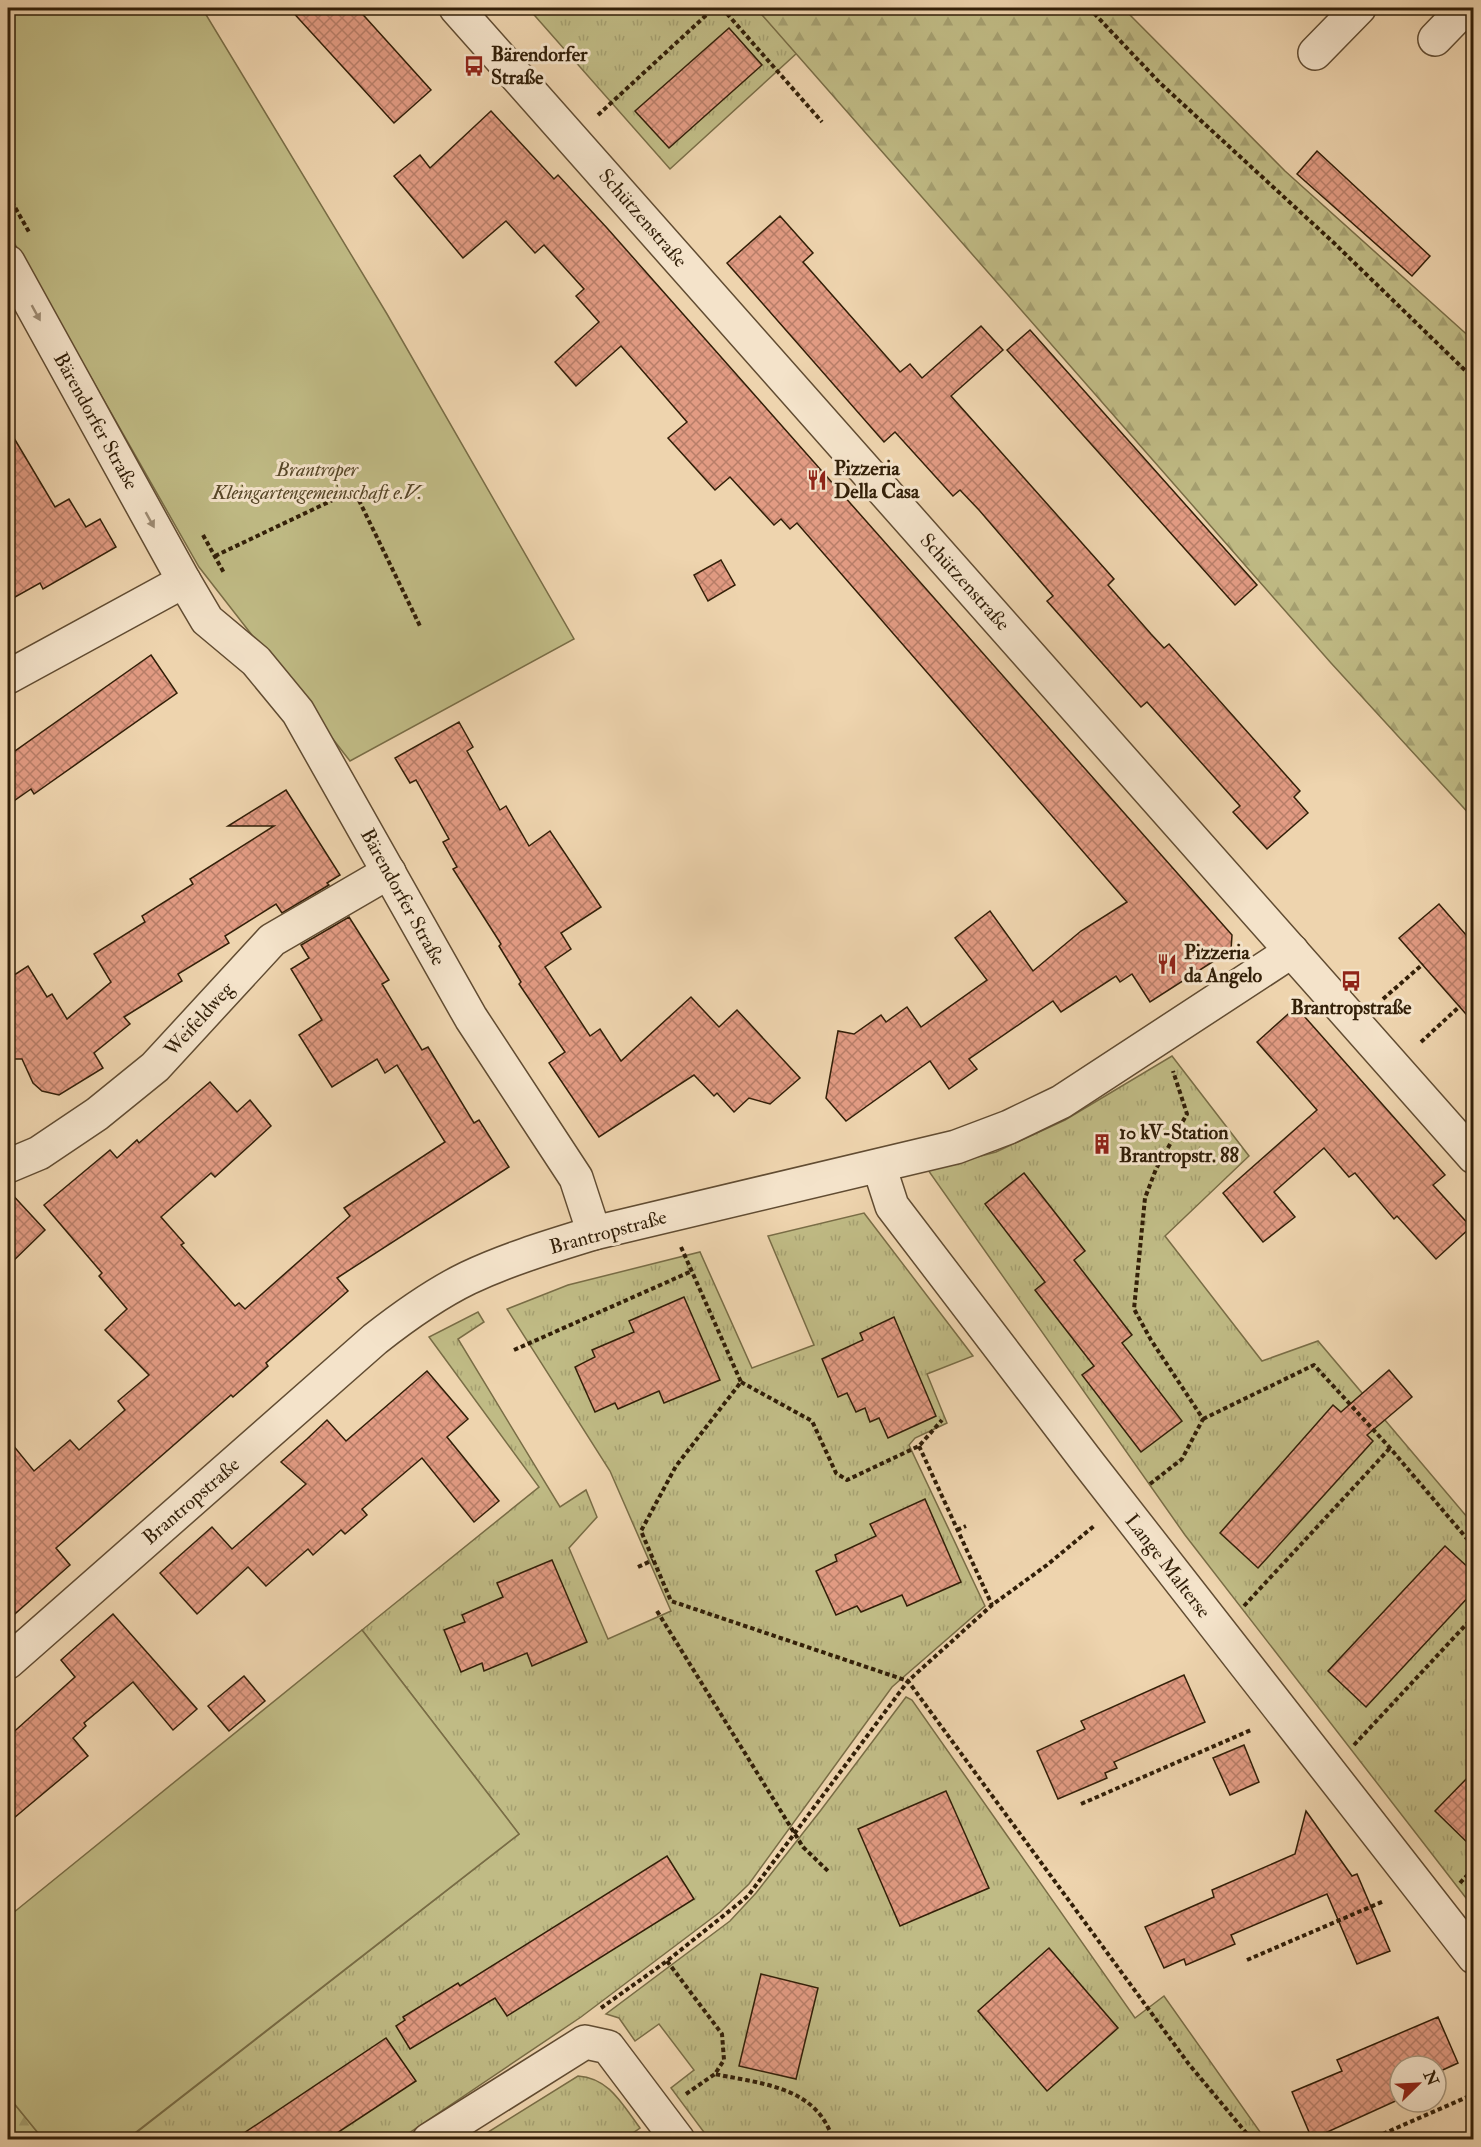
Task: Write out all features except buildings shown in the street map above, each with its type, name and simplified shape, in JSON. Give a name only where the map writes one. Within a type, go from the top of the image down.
[{"type":"street","name":"Schützenstraße","points":[[456,8],[1473,1157]]},
{"type":"street","points":[[1315,53],[1359,8]]},
{"type":"street","points":[[1435,39],[1465,8]]},
{"type":"street","name":"Bärendorfer Straße","points":[[8,262],[207,620],[256,661],[298,712],[471,1018],[576,1178],[594,1233]]},
{"type":"street","points":[[8,677],[184,581]]},
{"type":"street","name":"Weifeldweg","points":[[8,1166],[39,1153],[97,1114],[155,1067],[272,940],[389,872]]},
{"type":"street","name":"Brantropstraße","points":[[8,1662],[375,1339],[401,1319],[467,1279],[545,1248],[594,1233],[956,1147],[1009,1127],[1061,1102],[1292,951]]},
{"type":"street","name":"Lange Malterse","points":[[879,1166],[892,1206],[1122,1507],[1473,1957]]},
{"type":"street","points":[[429,2139],[585,2042],[608,2047],[678,2139]]},
{"type":"path","points":[[606,108],[714,8]]},
{"type":"path","points":[[722,8],[822,122]]},
{"type":"path","points":[[1089,8],[1160,83],[1334,243],[1473,379]]},
{"type":"path","points":[[215,556],[354,490],[420,626]]},
{"type":"path","points":[[1383,999],[1423,964]]},
{"type":"path","points":[[1421,1042],[1460,1006]]},
{"type":"path","points":[[1172,1070],[1187,1114],[1156,1169],[1145,1198],[1134,1309],[1151,1340],[1203,1419]]},
{"type":"path","points":[[667,1216],[741,1382],[812,1421],[836,1473],[847,1480],[919,1446],[942,1420]]},
{"type":"path","points":[[514,1350],[692,1272]]},
{"type":"path","points":[[585,2042],[574,2027],[667,1961],[748,1896],[908,1681],[992,1605],[1182,1459],[1203,1419],[1314,1365],[1390,1448],[1473,1547]]},
{"type":"path","points":[[741,1382],[676,1466],[641,1531],[671,1600],[908,1681],[1188,2063],[1252,2139]]},
{"type":"path","points":[[919,1446],[992,1605]]},
{"type":"path","points":[[1219,1632],[1390,1448]]},
{"type":"path","points":[[957,1530],[966,1526]]},
{"type":"path","points":[[638,1567],[653,1560]]},
{"type":"path","points":[[657,1611],[803,1847],[829,1872]]},
{"type":"path","points":[[1330,1772],[1473,1616]]},
{"type":"path","points":[[1081,1804],[1268,1722],[1280,1710]]},
{"type":"path","points":[[1247,1960],[1400,1895],[1415,1882]]},
{"type":"path","points":[[667,1961],[722,2034],[724,2060],[715,2074],[792,2091],[818,2109],[833,2139]]},
{"type":"path","points":[[1369,2139],[1473,2094]]},
{"type":"green space","name":"Brantroper Kleingartengemeinschaft e.V.","points":[[8,8],[202,8],[387,314],[574,639],[350,761],[199,567],[8,232]]},
{"type":"green space","points":[[528,8],[756,8],[797,53],[670,169]]},
{"type":"green space","points":[[756,8],[1123,8],[1285,171],[1473,340],[1473,818],[1331,663]]},
{"type":"green space","points":[[1172,1056],[1249,1156],[1165,1236],[1262,1361],[1318,1341],[1473,1524],[1473,1907],[1185,1535],[928,1170],[996,1152],[1065,1120]]},
{"type":"green space","points":[[864,1213],[973,1356],[927,1374],[947,1423],[915,1438],[909,1445],[985,1606],[892,1687],[749,1884],[720,1912],[581,2017],[400,2139],[127,2140],[519,1834],[362,1630],[539,1487],[429,1337],[478,1312],[484,1322],[458,1339],[560,1507],[586,1490],[597,1517],[569,1548],[608,1639],[671,1611],[610,1471],[507,1309],[568,1285],[700,1252],[752,1368],[814,1345],[768,1236]]},
{"type":"green space","points":[[362,1630],[519,1834],[127,2139],[43,2139],[8,2096],[8,1917]]},
{"type":"green space","points":[[906,1697],[912,1700],[1135,2018],[1164,1996],[1265,2139],[709,2139],[671,2088],[694,2070],[659,2024],[635,2041],[619,2018],[606,2014],[730,1921],[756,1893]]},
{"type":"green space","points":[[578,2076],[589,2078],[606,2087],[621,2102],[640,2128],[624,2139],[488,2139],[485,2134]]},
{"type":"green space","points":[[8,2096],[43,2139],[8,2139]]},
{"type":"place","name":"Bärendorfer Straße","points":[[474,66]]},
{"type":"place","name":"Pizzeria Della Casa","points":[[817,480]]},
{"type":"place","name":"Pizzeria da Angelo","points":[[1167,964]]},
{"type":"place","name":"Brantropstraße","points":[[1351,981]]},
{"type":"place","name":"10 kV-Station Brantropstr. 88","points":[[1102,1144]]}]
